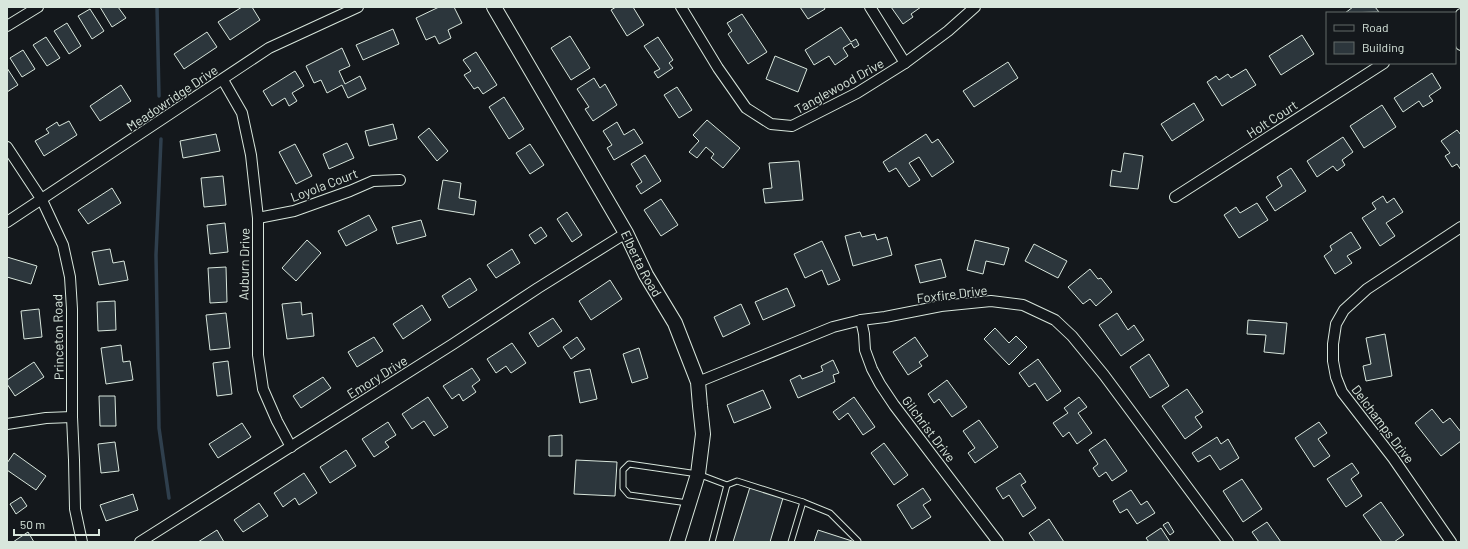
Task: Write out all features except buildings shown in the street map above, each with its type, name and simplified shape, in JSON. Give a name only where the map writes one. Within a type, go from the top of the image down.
[{"type":"street","points":[[7,26],[38,7]]},
{"type":"street","name":"Meadowridge Drive","points":[[7,222],[223,80],[269,48],[358,7]]},
{"type":"street","name":"Elberta Road","points":[[494,7],[626,234],[646,275],[675,323],[698,382],[704,434],[698,474],[677,542]]},
{"type":"street","name":"Tanglewood Drive","points":[[681,7],[718,68],[746,108],[771,124],[792,126],[857,93],[905,63],[948,31],[975,7]]},
{"type":"street","points":[[870,7],[905,63]]},
{"type":"street","points":[[1461,14],[1456,25],[1461,45]]},
{"type":"street","name":"Holt Court","points":[[1175,197],[1382,64]]},
{"type":"street","name":"Auburn Drive","points":[[223,80],[242,113],[251,155],[258,218],[258,355],[263,389],[277,421],[291,447]]},
{"type":"street","name":"Princeton Road","points":[[7,148],[42,200],[63,245],[70,277],[72,309],[74,509],[82,542]]},
{"type":"street","name":"Loyola Court","points":[[258,218],[294,211],[373,181],[400,180]]},
{"type":"street","name":"Delchamps Drive","points":[[1451,542],[1393,458],[1342,392],[1336,377],[1332,344],[1336,324],[1344,310],[1367,289],[1461,227]]},
{"type":"street","name":"Emory Drive","points":[[140,542],[453,344],[538,288],[626,234]]},
{"type":"street","name":"Foxfire Drive","points":[[698,382],[833,327],[861,320],[941,306],[991,301],[1023,305],[1055,320],[1072,336],[1104,375],[1228,542]]},
{"type":"street","name":"Gilchrist Drive","points":[[861,320],[865,350],[880,384],[894,405],[998,542]]},
{"type":"street","points":[[7,424],[46,418],[72,417]]},
{"type":"lane","points":[[690,503],[628,494],[623,488],[623,470],[629,464],[698,474],[727,485],[737,481],[803,502],[830,513],[858,542]]},
{"type":"lane","points":[[712,542],[727,485]]},
{"type":"lane","points":[[791,542],[803,502]]},
{"type":"waterway","points":[[157,7],[159,96]]},
{"type":"waterway","points":[[161,139],[156,255],[159,428],[169,498]]}]
